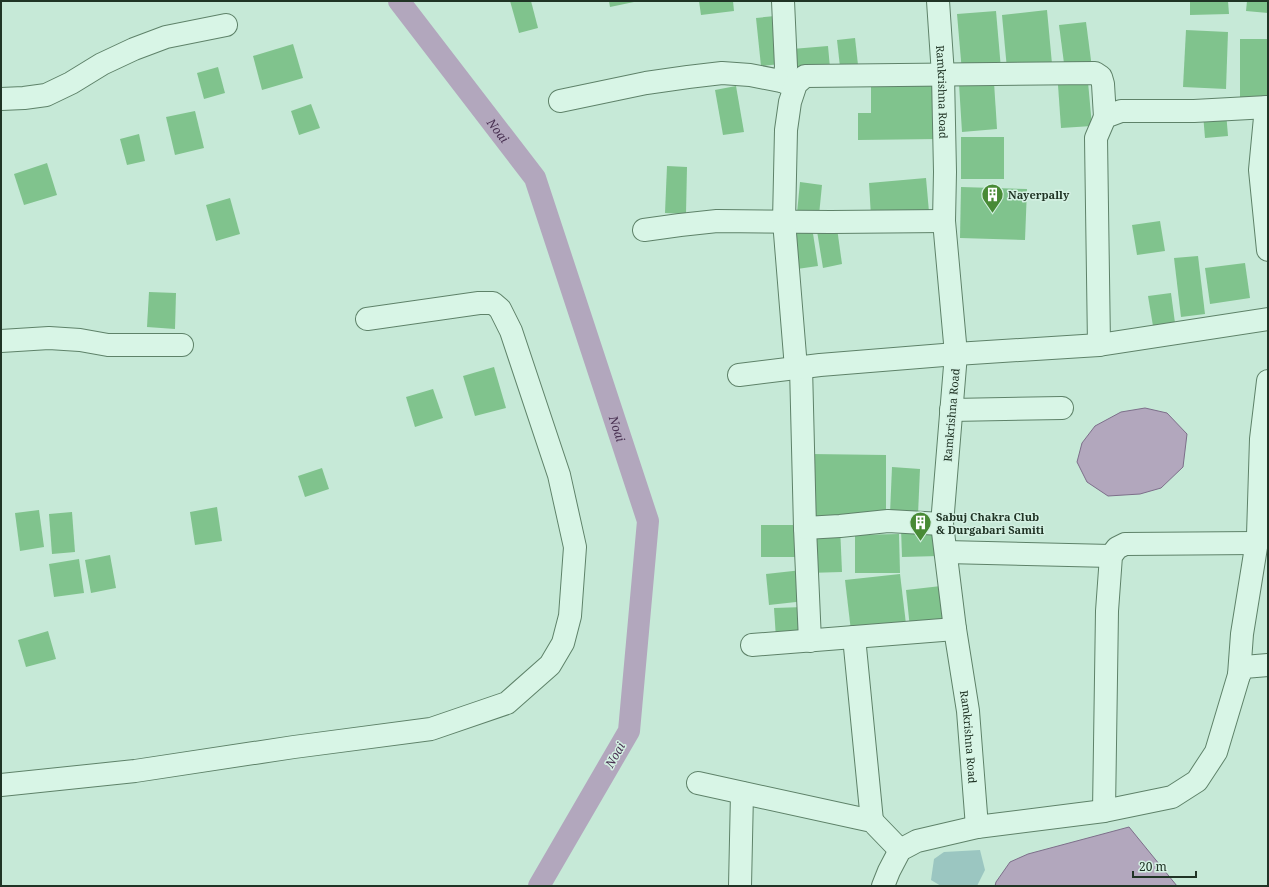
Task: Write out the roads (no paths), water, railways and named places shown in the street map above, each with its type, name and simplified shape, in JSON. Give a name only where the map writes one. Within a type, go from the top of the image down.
[{"type":"street","points":[[783,1],[786,67],[790,83],[790,102],[786,130],[784,221],[799,368],[810,640]]},
{"type":"street","name":"Ramkrishna Road","points":[[938,1],[943,75],[946,172],[944,221],[956,354],[942,524],[955,629],[968,711],[977,827]]},
{"type":"street","points":[[1,99],[46,95],[72,83],[102,64],[134,49],[166,37],[226,25]]},
{"type":"street","points":[[560,101],[646,83],[722,73],[750,75],[790,83],[805,76],[1095,73],[1101,77],[1103,84],[1105,117],[1096,138],[1099,344]]},
{"type":"street","points":[[1105,117],[1121,112],[1194,111],[1267,107],[1260,170],[1268,250]]},
{"type":"street","points":[[644,230],[717,221],[944,221]]},
{"type":"street","points":[[1,785],[135,771],[294,747],[431,729],[507,702],[550,665],[563,643],[570,616],[575,547],[559,475],[511,330],[500,309],[493,303],[480,303],[367,319]]},
{"type":"street","points":[[739,375],[820,365],[1099,344],[1268,319]]},
{"type":"street","points":[[1,341],[49,338],[108,344],[182,345]]},
{"type":"street","points":[[1240,675],[1242,634],[1258,535],[1261,438],[1268,381]]},
{"type":"street","points":[[951,410],[1062,408]]},
{"type":"street","points":[[805,528],[888,521],[942,524]]},
{"type":"street","points":[[1104,811],[1107,611],[1111,556],[1117,548],[1125,544],[1256,544]]},
{"type":"street","points":[[946,552],[1111,556]]},
{"type":"street","points":[[752,645],[955,629]]},
{"type":"street","points":[[854,637],[872,821]]},
{"type":"street","points":[[883,886],[900,850],[917,841],[977,827],[1104,811],[1172,797],[1197,781],[1216,752],[1240,675],[1244,667],[1268,665]]},
{"type":"street","points":[[698,784],[872,821],[900,850]]},
{"type":"street","points":[[740,886],[742,793]]},
{"type":"waterway","name":"Noai","points":[[399,1],[535,178],[648,521],[629,731],[539,886]]},
{"type":"place","name":"Nayerpally","points":[[993,214]]},
{"type":"place","name":"Sabuj Chakra Club & Durgabari Samiti","points":[[920,542]]}]
